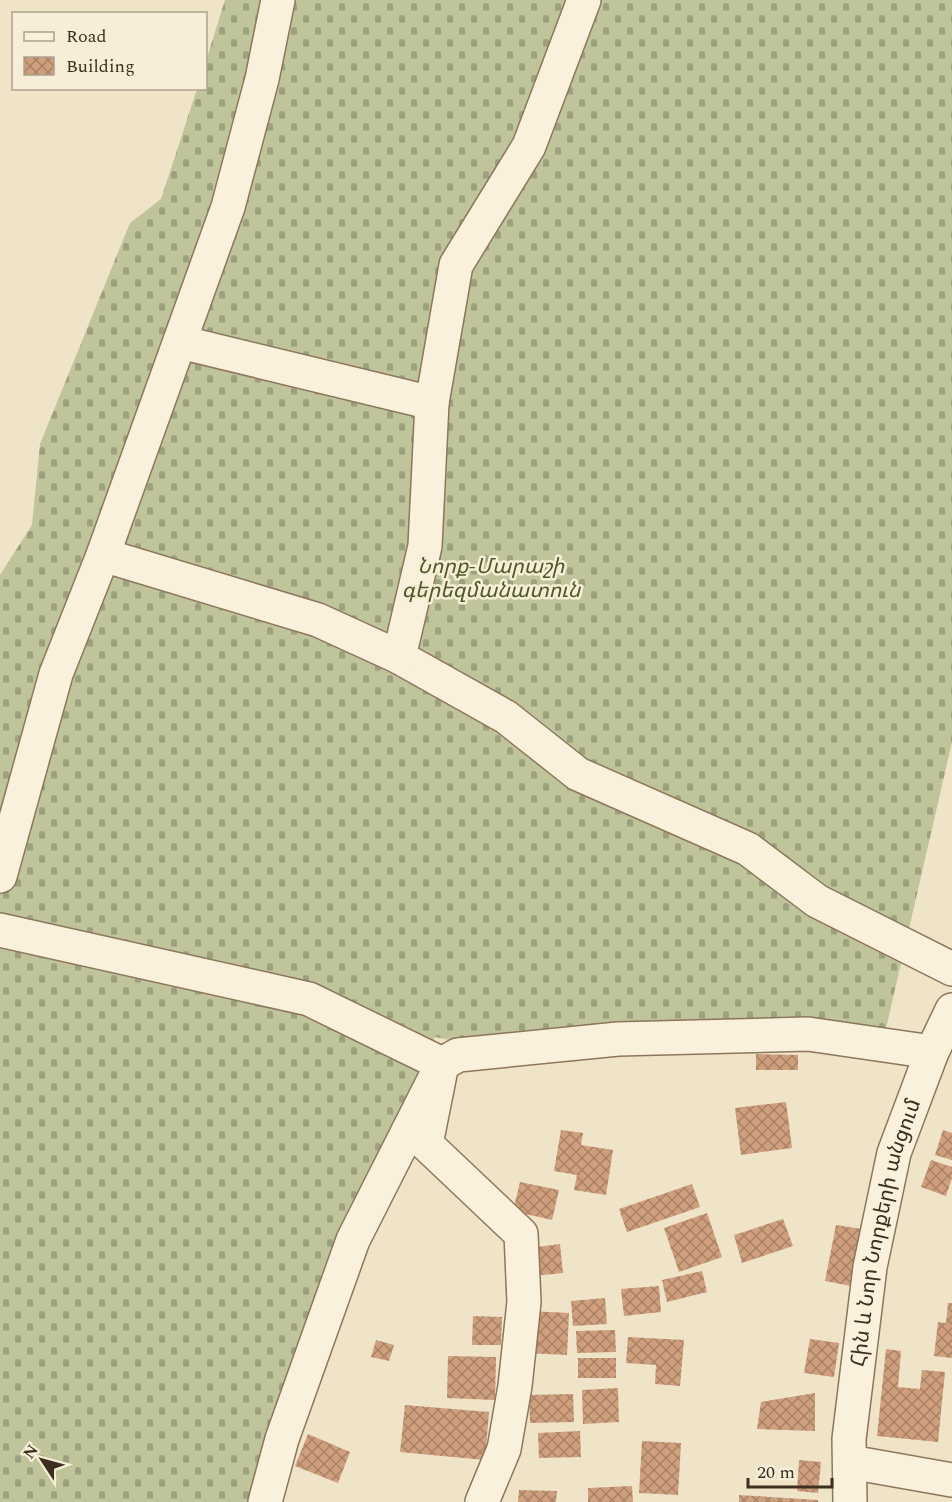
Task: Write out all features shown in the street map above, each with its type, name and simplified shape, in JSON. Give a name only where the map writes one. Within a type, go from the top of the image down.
[{"type":"street","points":[[0,876],[56,674],[103,555],[228,207],[262,79],[278,0]]},
{"type":"street","points":[[399,657],[425,546],[432,403],[456,265],[529,146],[584,0]]},
{"type":"street","points":[[180,342],[432,403]]},
{"type":"street","points":[[103,555],[318,620],[399,657],[506,717],[578,774],[748,849],[817,901],[952,969]]},
{"type":"street","points":[[0,930],[309,999],[442,1064]]},
{"type":"street","name":"Հին և Նոր Նորքերի անցում","points":[[850,1502],[849,1439],[872,1256],[894,1153],[932,1052],[952,1010]]},
{"type":"street","points":[[265,1502],[282,1439],[353,1240],[442,1064],[458,1055],[630,1038],[808,1034],[932,1052]]},
{"type":"street","points":[[442,1064],[426,1144],[521,1234],[524,1302],[515,1386],[504,1449],[482,1502]]},
{"type":"street","points":[[850,1462],[952,1480]]},
{"type":"green space","name":"Նորք-Մարաշի գերեզմանատուն","points":[[225,0],[952,0],[952,742],[884,1037],[774,1018],[465,1043],[435,1037],[426,1055],[255,1502],[0,1502],[0,575],[32,525],[40,444],[130,223],[161,199],[197,90],[207,90],[207,58]]},
{"type":"building","points":[[756,1054],[798,1055],[798,1070],[756,1070]]},
{"type":"building","points":[[786,1102],[792,1148],[741,1155],[735,1108]]},
{"type":"building","points":[[561,1130],[583,1133],[581,1145],[613,1150],[606,1195],[574,1190],[577,1175],[554,1171]]},
{"type":"building","points":[[943,1130],[952,1133],[952,1160],[935,1155]]},
{"type":"building","points":[[931,1160],[952,1167],[952,1178],[946,1196],[921,1187]]},
{"type":"building","points":[[520,1182],[559,1190],[552,1220],[513,1211]]},
{"type":"building","points":[[692,1184],[700,1207],[627,1232],[619,1209]]},
{"type":"building","points":[[707,1213],[722,1257],[679,1272],[664,1228]]},
{"type":"building","points":[[783,1219],[793,1246],[742,1263],[734,1235]]},
{"type":"building","points":[[836,1225],[862,1229],[851,1286],[825,1281]]},
{"type":"building","points":[[560,1244],[563,1273],[533,1276],[530,1248]]},
{"type":"building","points":[[702,1271],[707,1292],[667,1302],[662,1280]]},
{"type":"building","points":[[659,1286],[661,1312],[624,1316],[621,1289]]},
{"type":"building","points":[[605,1298],[607,1324],[573,1326],[571,1301]]},
{"type":"building","points":[[948,1303],[952,1303],[952,1358],[934,1356],[938,1322],[946,1323]]},
{"type":"building","points":[[529,1311],[569,1313],[567,1355],[526,1353]]},
{"type":"building","points":[[473,1316],[502,1317],[501,1345],[472,1345]]},
{"type":"building","points":[[615,1330],[616,1352],[577,1353],[576,1331]]},
{"type":"building","points":[[628,1337],[684,1340],[680,1386],[655,1384],[656,1365],[626,1363]]},
{"type":"building","points":[[810,1339],[839,1343],[834,1377],[804,1373]]},
{"type":"building","points":[[376,1340],[394,1345],[389,1361],[371,1357]]},
{"type":"building","points":[[886,1349],[901,1351],[898,1387],[920,1389],[922,1370],[945,1372],[938,1442],[877,1436]]},
{"type":"building","points":[[448,1356],[496,1357],[495,1400],[447,1398]]},
{"type":"building","points":[[578,1358],[616,1358],[616,1378],[578,1378]]},
{"type":"building","points":[[618,1388],[619,1422],[583,1424],[582,1390]]},
{"type":"building","points":[[815,1393],[815,1431],[757,1429],[761,1402]]},
{"type":"building","points":[[573,1394],[574,1422],[530,1423],[529,1395]]},
{"type":"building","points":[[405,1405],[489,1412],[485,1460],[400,1452]]},
{"type":"building","points":[[580,1431],[581,1457],[539,1458],[538,1433]]},
{"type":"building","points":[[308,1434],[350,1452],[338,1483],[295,1466]]},
{"type":"building","points":[[642,1441],[681,1443],[678,1495],[639,1493]]},
{"type":"building","points":[[799,1460],[821,1462],[818,1493],[797,1491]]},
{"type":"building","points":[[632,1486],[633,1502],[588,1502],[588,1488]]},
{"type":"building","points":[[519,1490],[557,1491],[556,1502],[518,1502]]},
{"type":"building","points":[[739,1495],[818,1500],[818,1502],[739,1502]]}]
